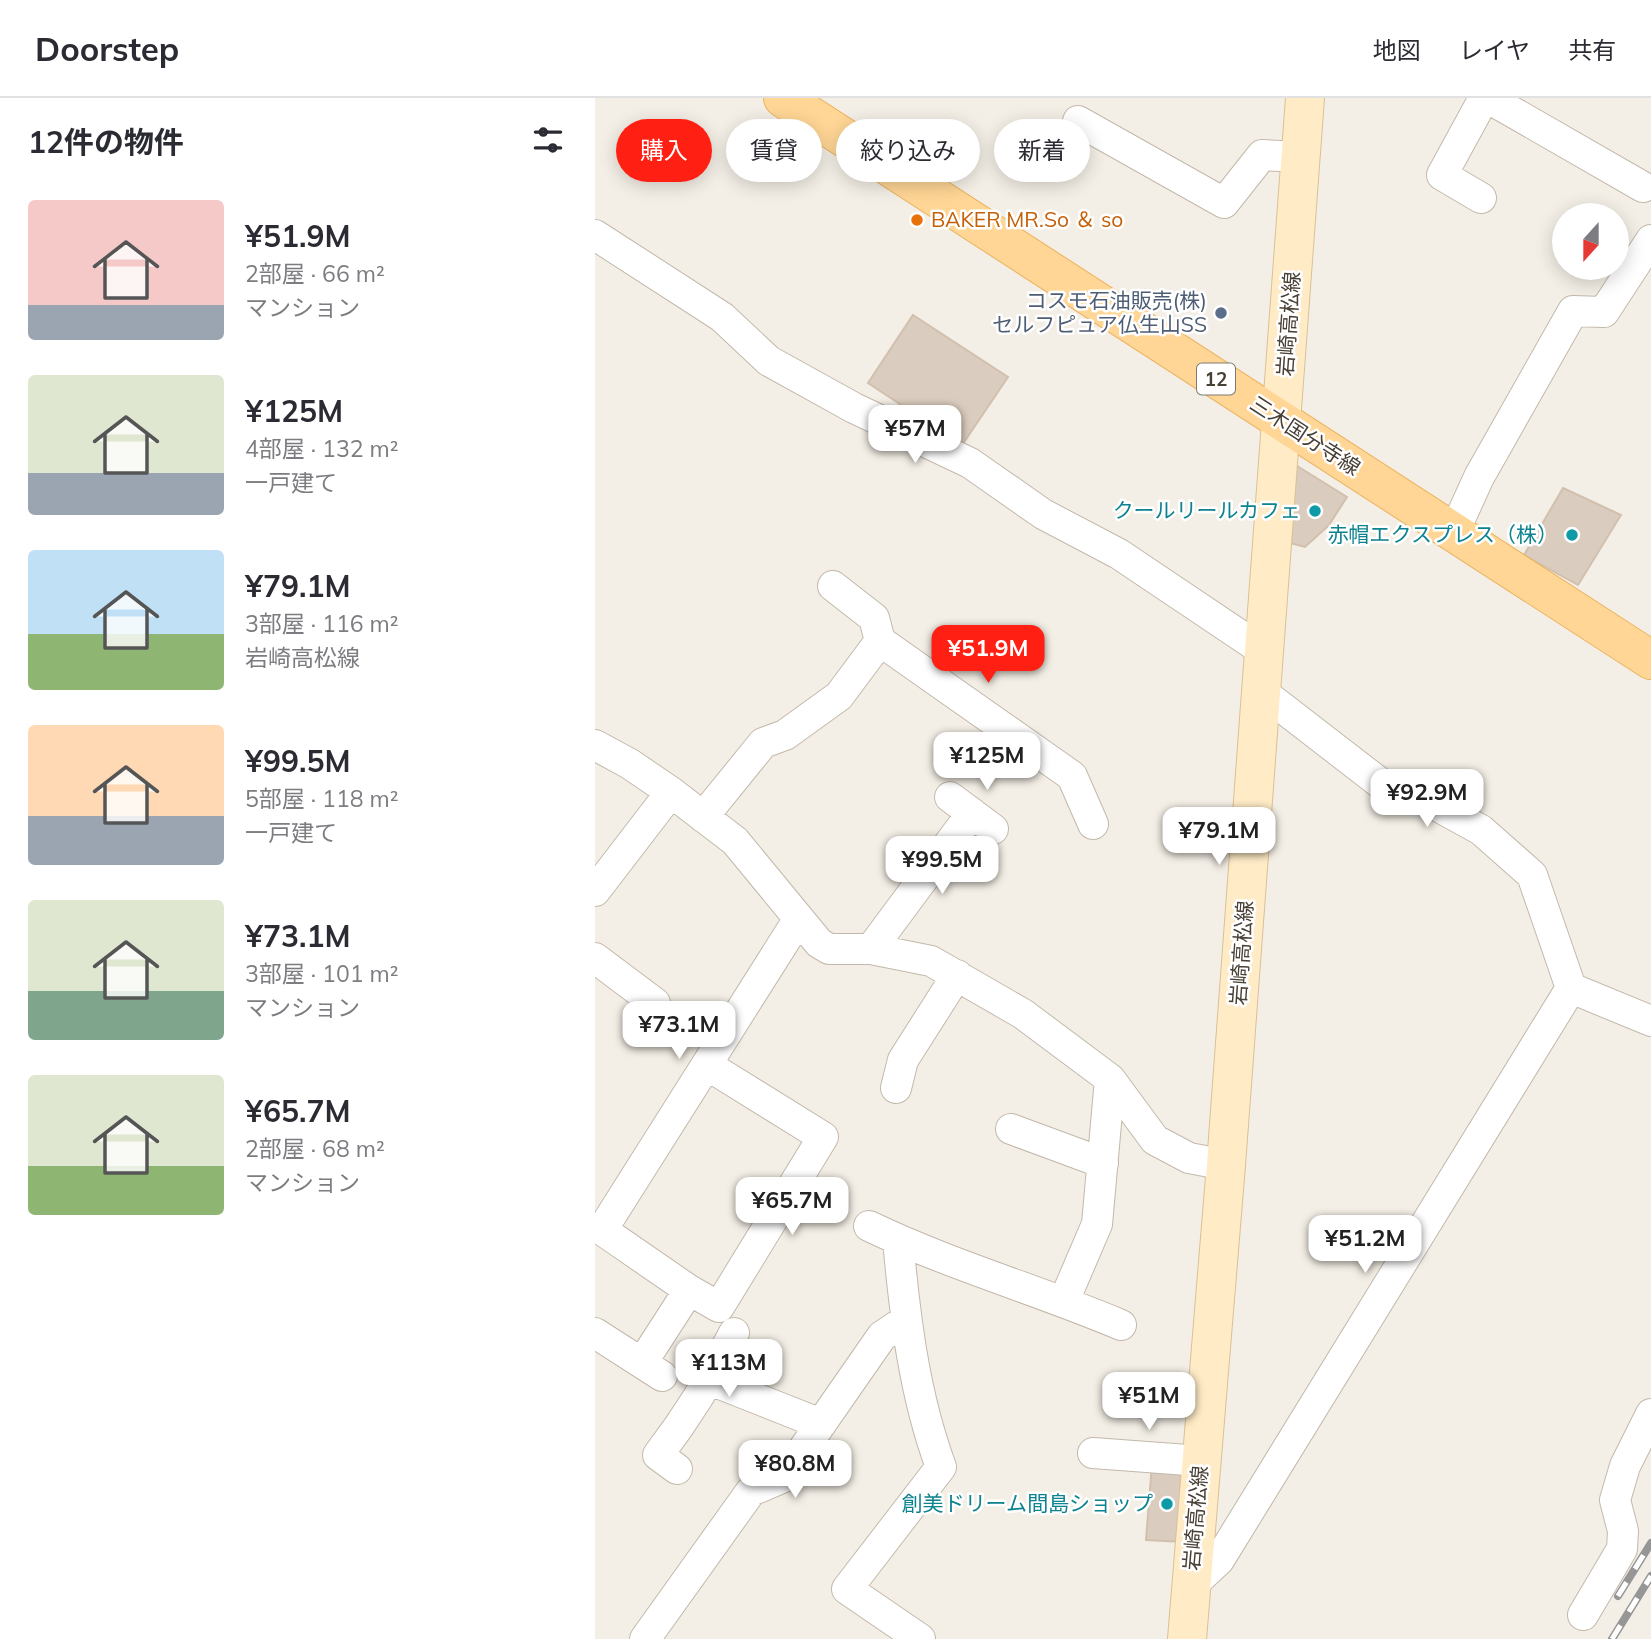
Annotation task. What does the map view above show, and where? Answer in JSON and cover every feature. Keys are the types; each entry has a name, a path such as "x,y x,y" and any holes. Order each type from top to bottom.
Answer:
{"main road":[{"name":"三木国分寺線","path":"783,98 1651,660"},
{"name":"岩崎高松線","path":"1187,1639 1226,1166 1305,98"}],"street":[{"path":"1481,198 1442,175 1486,98 1643,187"},
{"path":"1090,127 1224,203 1262,155 1301,157"},
{"path":"595,235 722,317 769,361 854,408 969,463 1042,514 1119,554 1265,652"},
{"path":"1454,532 1479,477 1573,311 1604,312 1651,240"},
{"path":"833,586 874,618 880,641 1072,776 1093,824"},
{"path":"703,817 763,743 785,735 839,696 880,641"},
{"path":"1262,692 1380,783 1414,793 1481,830 1532,875 1571,989 1651,1021"},
{"path":"595,745 630,764 671,792 735,841 819,943 829,949 871,949 931,961 957,975 1023,1014 1110,1079 1155,1140 1189,1157 1226,1166"},
{"path":"595,891 671,792"},
{"path":"871,949 972,813"},
{"path":"707,1065 823,1137 719,1307 689,1290 602,1230 798,920"},
{"path":"598,967 655,1003"},
{"path":"896,1088 903,1060 957,975"},
{"path":"1190,1587 1219,1560 1571,989"},
{"path":"1064,1301 1097,1224 1110,1079"},
{"path":"1011,1129 1103,1163"},
{"path":"869,1226 898,1240 1064,1301 1121,1325"},
{"path":"898,1240 906,1320 927,1430 941,1467 847,1589 920,1639"},
{"path":"595,1333 652,1370 689,1290"},
{"path":"645,1639 751,1491 784,1477 882,1336 906,1320"},
{"path":"677,1469 658,1455 685,1420 710,1380 734,1333"},
{"path":"710,1380 821,1424"},
{"path":"1583,1615 1622,1549 1623,1531 1615,1500 1625,1466 1651,1414"},
{"path":"1093,1453 1201,1461"}],"building":[{"path":"913,315 1008,377 962,445 868,383"},
{"name":"クールリールカフェ","path":"1294,464 1347,497 1329,525 1305,547 1290,543"},
{"name":"赤帽エクスプレス（株）","path":"1563,488 1621,515 1578,585 1524,555"},
{"name":"創美ドリーム間島ショップ","path":"1152,1464 1187,1468 1182,1542 1146,1540"}],"railway":[{"path":"1618,1596 1651,1543"},
{"path":"1612,1639 1651,1576"}],"place":[{"name":"BAKER MR.So ＆ so","path":"917,220"},
{"name":"コスモ石油販売(株) セルフピュア仏生山SS","path":"1221,313"},
{"name":"クールリールカフェ","path":"1315,511"},
{"name":"赤帽エクスプレス（株）","path":"1572,535"},
{"name":"創美ドリーム間島ショップ","path":"1167,1504"}]}
